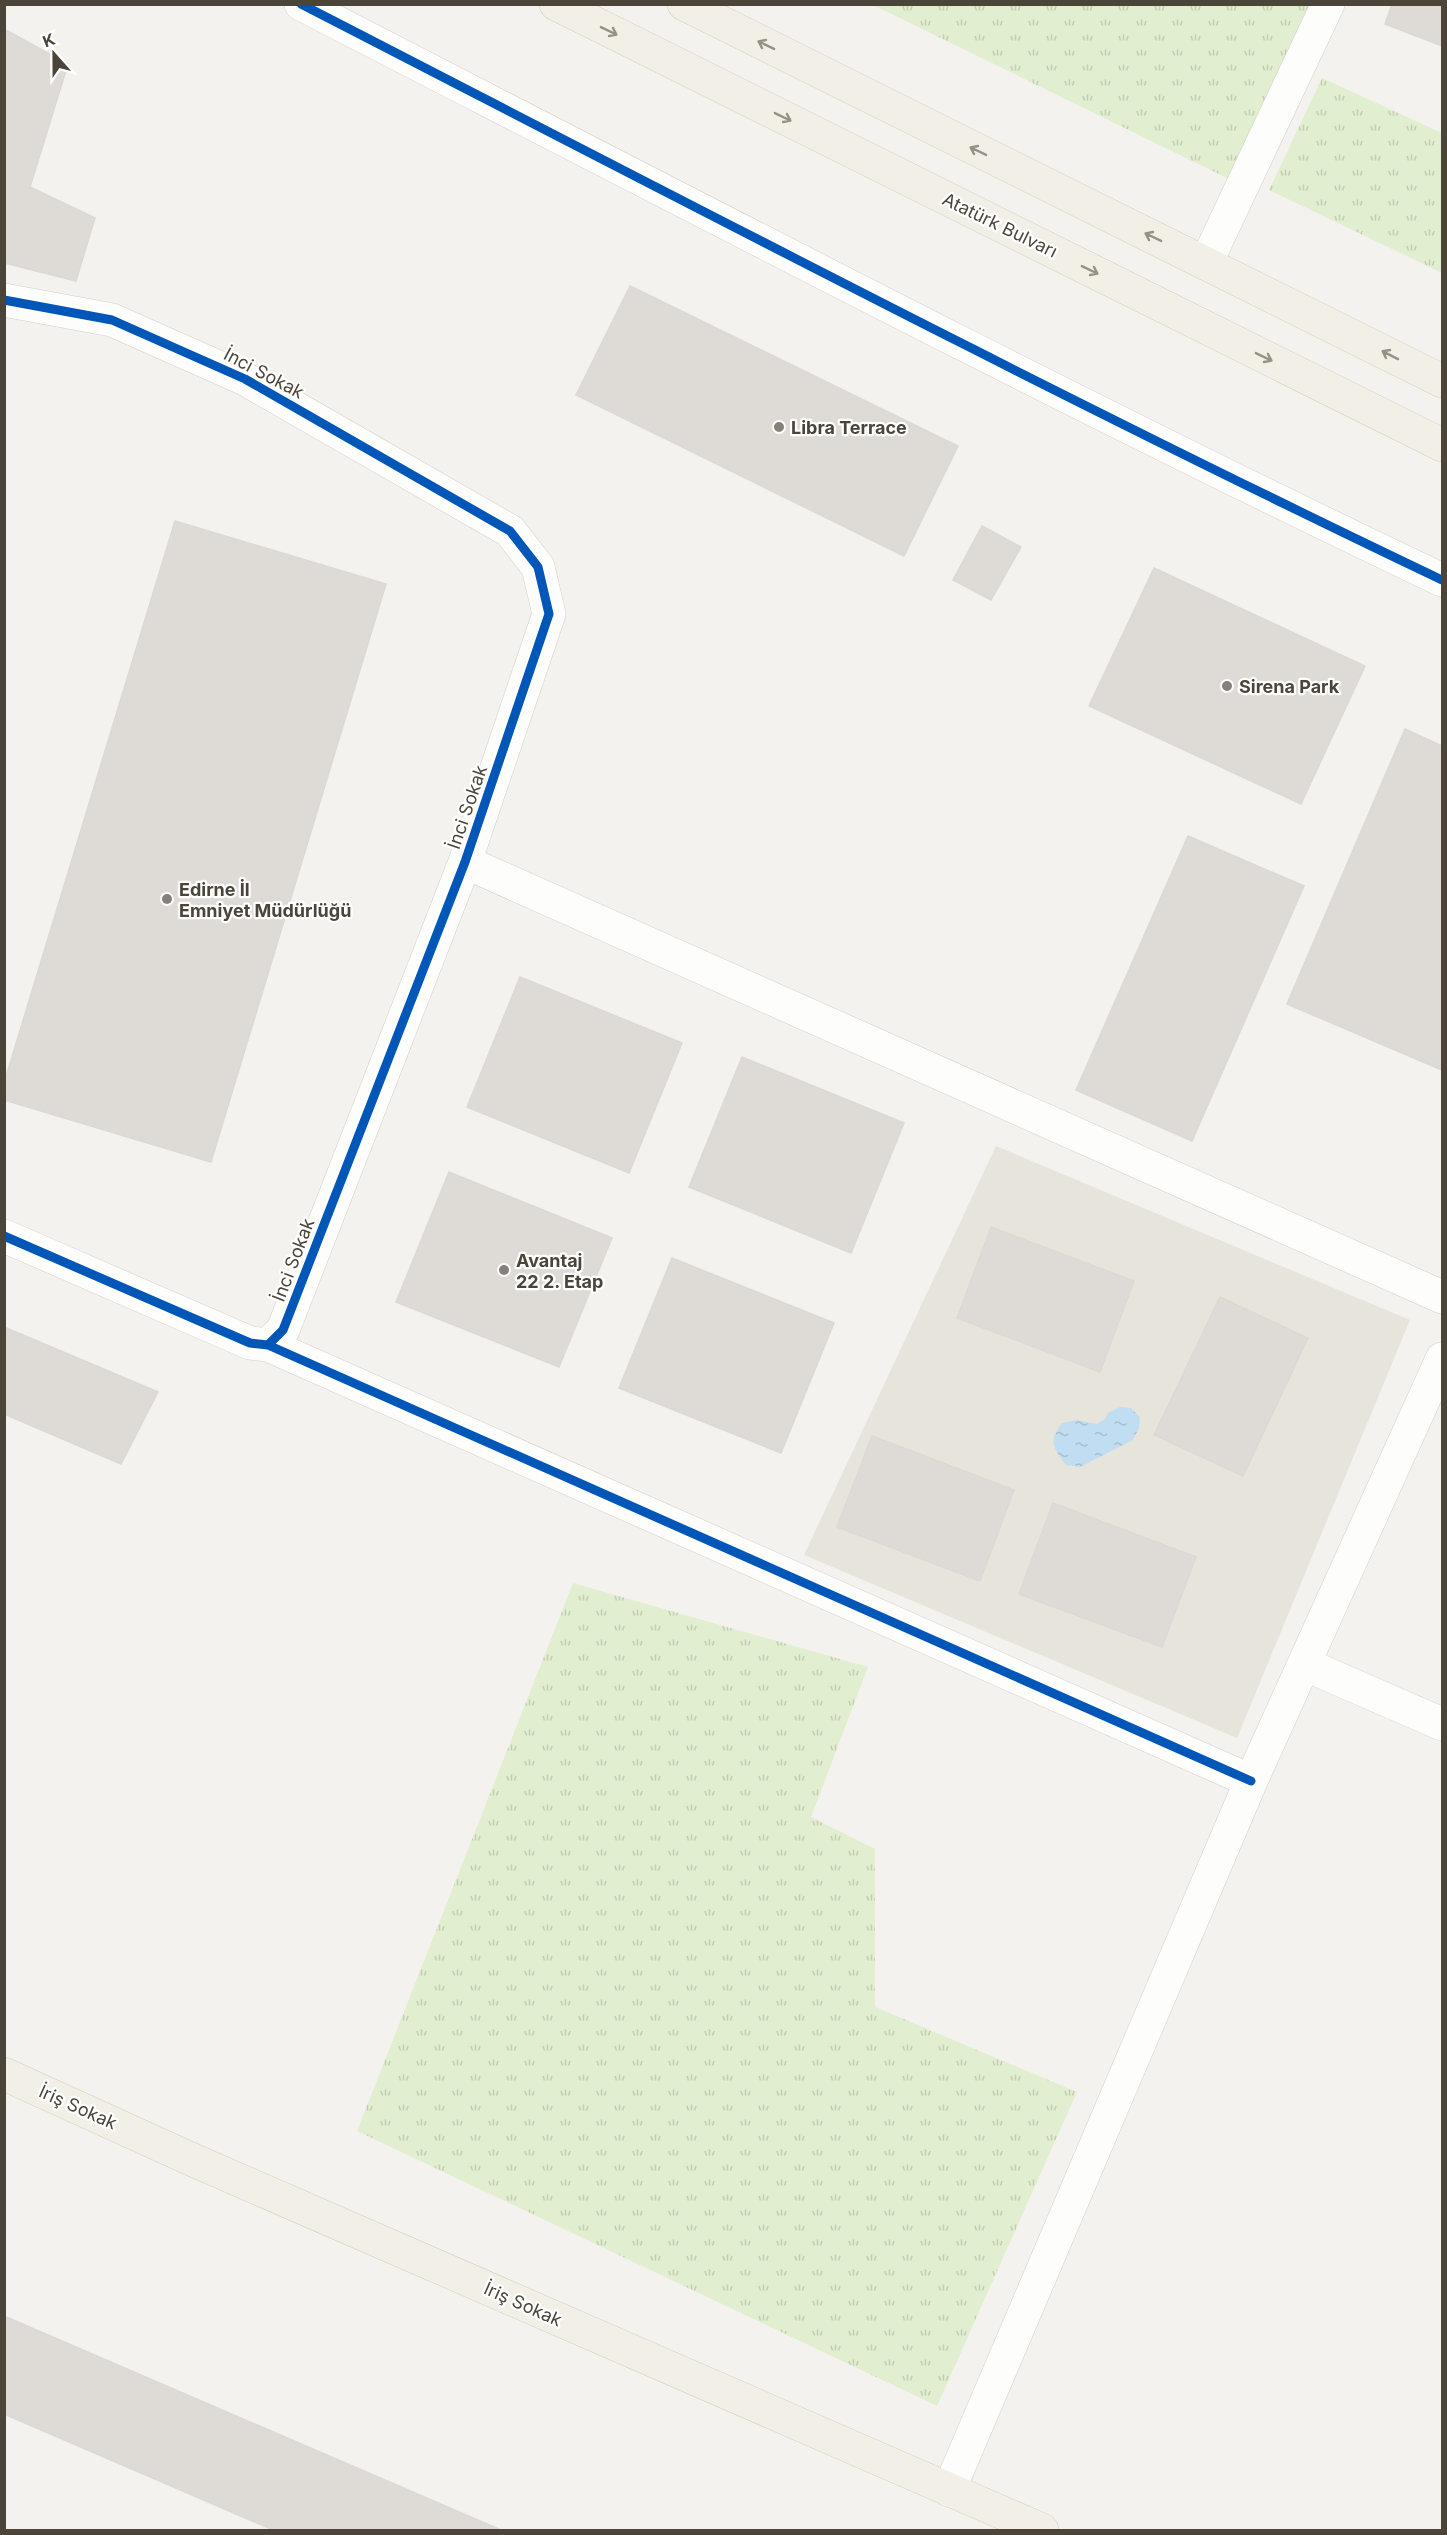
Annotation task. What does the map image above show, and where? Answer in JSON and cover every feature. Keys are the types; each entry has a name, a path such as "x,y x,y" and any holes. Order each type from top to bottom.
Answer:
{"main road":[{"name":"Atatürk Bulvarı","path":"556,4 1443,446"},
{"path":"684,4 1443,381"},
{"name":"İriş Sokak","path":"4,2074 193,2160 1042,2530"}],"street":[{"path":"301,4 929,326 1320,522 1443,580"},
{"path":"1206,263 1328,4"},
{"name":"İnci Sokak","path":"4,300 112,320 245,379 510,531 538,567 549,614 465,862 283,1330 268,1345"},
{"path":"465,862 1443,1297"},
{"path":"4,1236 250,1343 268,1345 1251,1781"},
{"path":"949,2490 1251,1781 1443,1359"},
{"path":"1304,1664 1443,1724"}],"shaded area":[{"path":"996,1146 1410,1320 1237,1738 804,1555"}],"green space":[{"path":"1304,4 1309,7 1229,179 873,5"},
{"path":"1322,78 1442,133 1442,273 1269,190"},
{"path":"573,1583 868,1667 811,1817 875,1849 875,2007 1077,2092 937,2406 357,2131"}],"water":[{"path":"1120,1407 1131,1408 1140,1417 1139,1428 1133,1440 1080,1467 1066,1465 1054,1444 1055,1435 1062,1423 1077,1420 1097,1424 1105,1419 1108,1413"}],"building":[{"path":"1392,4 1442,4 1442,46 1385,24"},
{"path":"4,29 68,64 30,187 95,218 76,281 4,263"},
{"name":"Libra Terrace","path":"630,286 958,446 904,556 576,395"},
{"path":"175,521 386,584 211,1162 4,1100 4,1083"},
{"path":"982,526 1021,547 991,600 953,580"},
{"name":"Sirena Park","path":"1154,568 1365,666 1301,804 1089,706"},
{"path":"1405,729 1442,746 1442,1070 1287,1004"},
{"path":"1188,836 1304,886 1192,1141 1076,1090"},
{"path":"520,977 682,1043 629,1173 467,1107"},
{"path":"742,1057 904,1123 851,1253 689,1187"},
{"name":"Avantaj 22 2. Etap","path":"449,1172 612,1238 559,1367 396,1302"},
{"path":"991,1227 1134,1281 1100,1372 957,1318"},
{"path":"672,1258 834,1323 781,1453 619,1388"},
{"path":"1220,1297 1308,1338 1243,1476 1154,1435"},
{"path":"4,1327 158,1392 121,1464 4,1414"},
{"path":"872,1436 1014,1490 980,1581 837,1527"},
{"path":"1053,1503 1196,1557 1162,1647 1019,1594"},
{"path":"4,2316 501,2530 273,2530 4,2414"}],"cycle path":[{"path":"301,4 1012,369 1442,580"},
{"path":"4,300 112,320 245,379 510,531 538,567 549,614 465,862 283,1330 268,1345"},
{"path":"4,1236 250,1343 268,1345 1251,1781"}],"place":[{"name":"Libra Terrace","path":"779,427"},
{"name":"Sirena Park","path":"1227,686"},
{"name":"Edirne İl Emniyet Müdürlüğü","path":"167,899"},
{"name":"Avantaj 22 2. Etap","path":"504,1270"}]}
